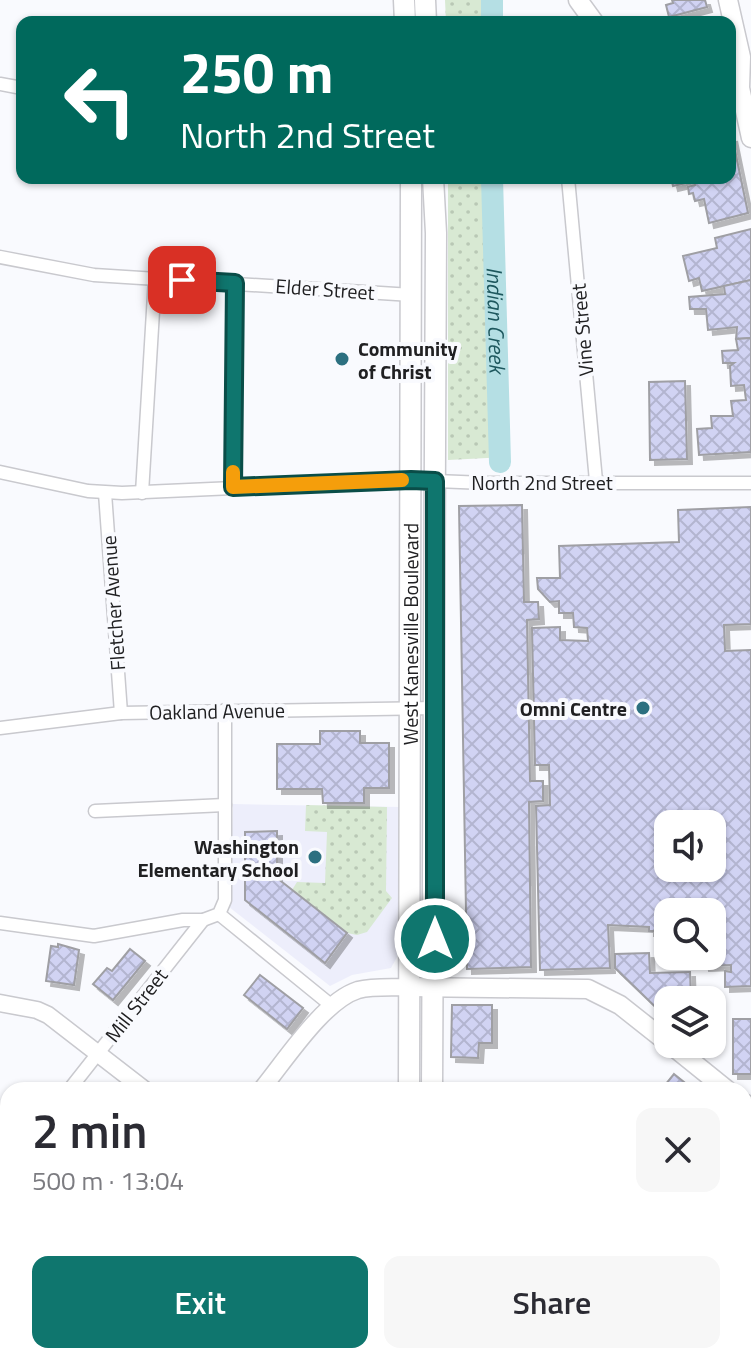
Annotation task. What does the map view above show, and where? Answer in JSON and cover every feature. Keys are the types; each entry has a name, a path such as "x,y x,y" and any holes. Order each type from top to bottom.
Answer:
{"main road":[{"path":"736,35 741,57 740,88 751,138"},
{"path":"741,57 751,74"},
{"name":"West Kanesville Boulevard","path":"409,1082 411,184"},
{"name":"West Kanesville Boulevard","path":"432,1082 435,939 436,233 433,184"},
{"path":"409,987 588,989 620,1005 654,1031"},
{"path":"688,1058 717,1082"}],"street":[{"name":"Vine Street","path":"569,184 596,481"},
{"name":"Elder Street","path":"0,257 68,272 412,295"},
{"path":"142,493 155,278"},
{"path":"233,487 235,283"},
{"name":"North 2nd Street","path":"0,472 105,493 411,480 751,483"},
{"name":"Fletcher Avenue","path":"105,493 121,713"},
{"name":"Oakland Avenue","path":"0,728 121,713 435,708"},
{"path":"0,923 94,936 183,920 203,920 219,914 225,900 225,710"},
{"path":"95,811 225,805"},
{"path":"219,914 332,1006"},
{"name":"Mill Street","path":"75,1082 203,920"},
{"path":"268,1082 332,1006 358,991 409,987"},
{"path":"0,1003 48,1015 135,1082"}],"shaded area":[{"name":"Washington Elementary School","path":"233,804 400,807 397,957 391,968 352,975 330,986 229,907"}],"green space":[{"path":"445,0 496,0 495,16 446,16"},
{"path":"448,184 492,184 507,457 448,460"},
{"path":"306,805 387,807 386,891 392,898 367,932 357,935 347,933 292,890 297,882 325,883 327,832 305,831"}],"building":[{"path":"672,0 705,0 707,7 669,16 666,5 673,3"},
{"path":"736,155 748,213 709,223 704,199 695,201 693,193 689,194 688,187 736,184"},
{"path":"751,229 751,280 702,291 699,278 689,281 683,256 717,248 715,238"},
{"path":"751,280 751,338 736,339 737,327 708,330 706,309 690,309 689,297 725,294 724,286"},
{"path":"751,338 751,452 699,455 697,429 712,428 711,416 733,416 731,401 746,400 744,385 731,386 730,366 734,363 723,363 722,351 738,350 736,339"},
{"path":"685,381 687,459 650,460 649,382"},
{"path":"522,505 524,602 538,602 539,619 527,620 530,781 543,781 543,801 529,802 531,967 467,969 459,506"},
{"name":"Omni Centre","path":"751,507 751,624 724,625 725,651 751,650 751,986 725,986 725,971 731,972 731,965 726,965 726,898 654,898 654,931 649,931 649,927 608,925 610,968 540,970 536,806 550,805 549,765 535,765 532,628 560,627 560,640 588,641 587,628 574,627 573,613 559,613 559,601 550,602 538,589 537,578 560,578 559,546 679,542 678,510"},
{"path":"320,731 360,731 360,743 389,743 389,788 364,788 364,803 323,803 322,789 277,789 277,744 320,744"},
{"name":"Washington Elementary School","path":"277,831 277,878 347,933 325,963 245,900 245,832"},
{"path":"58,944 79,950 74,985 46,981 51,946 58,947"},
{"path":"130,949 145,961 113,1000 93,984 107,968 112,971"},
{"path":"649,953 650,973 690,972 690,986 654,986 654,1006 615,968 615,954"},
{"path":"260,975 303,1008 287,1029 244,995"},
{"path":"452,1005 492,1005 492,1043 479,1043 478,1058 451,1057"},
{"path":"733,1019 751,1019 751,1074 733,1074"},
{"path":"674,1074 684,1082 668,1082"}],"waterway":[{"name":"Indian Creek","path":"492,0 492,16"},
{"name":"Indian Creek","path":"492,184 500,462"}],"slow traffic":[{"path":"233,472 233,487 402,480"}],"place":[{"name":"Community of Christ","path":"342,359"},
{"name":"Omni Centre","path":"643,708"},
{"name":"Washington Elementary School","path":"315,857"}],"route":[{"path":"182,280 235,283 233,487 435,481 435,939"}]}
